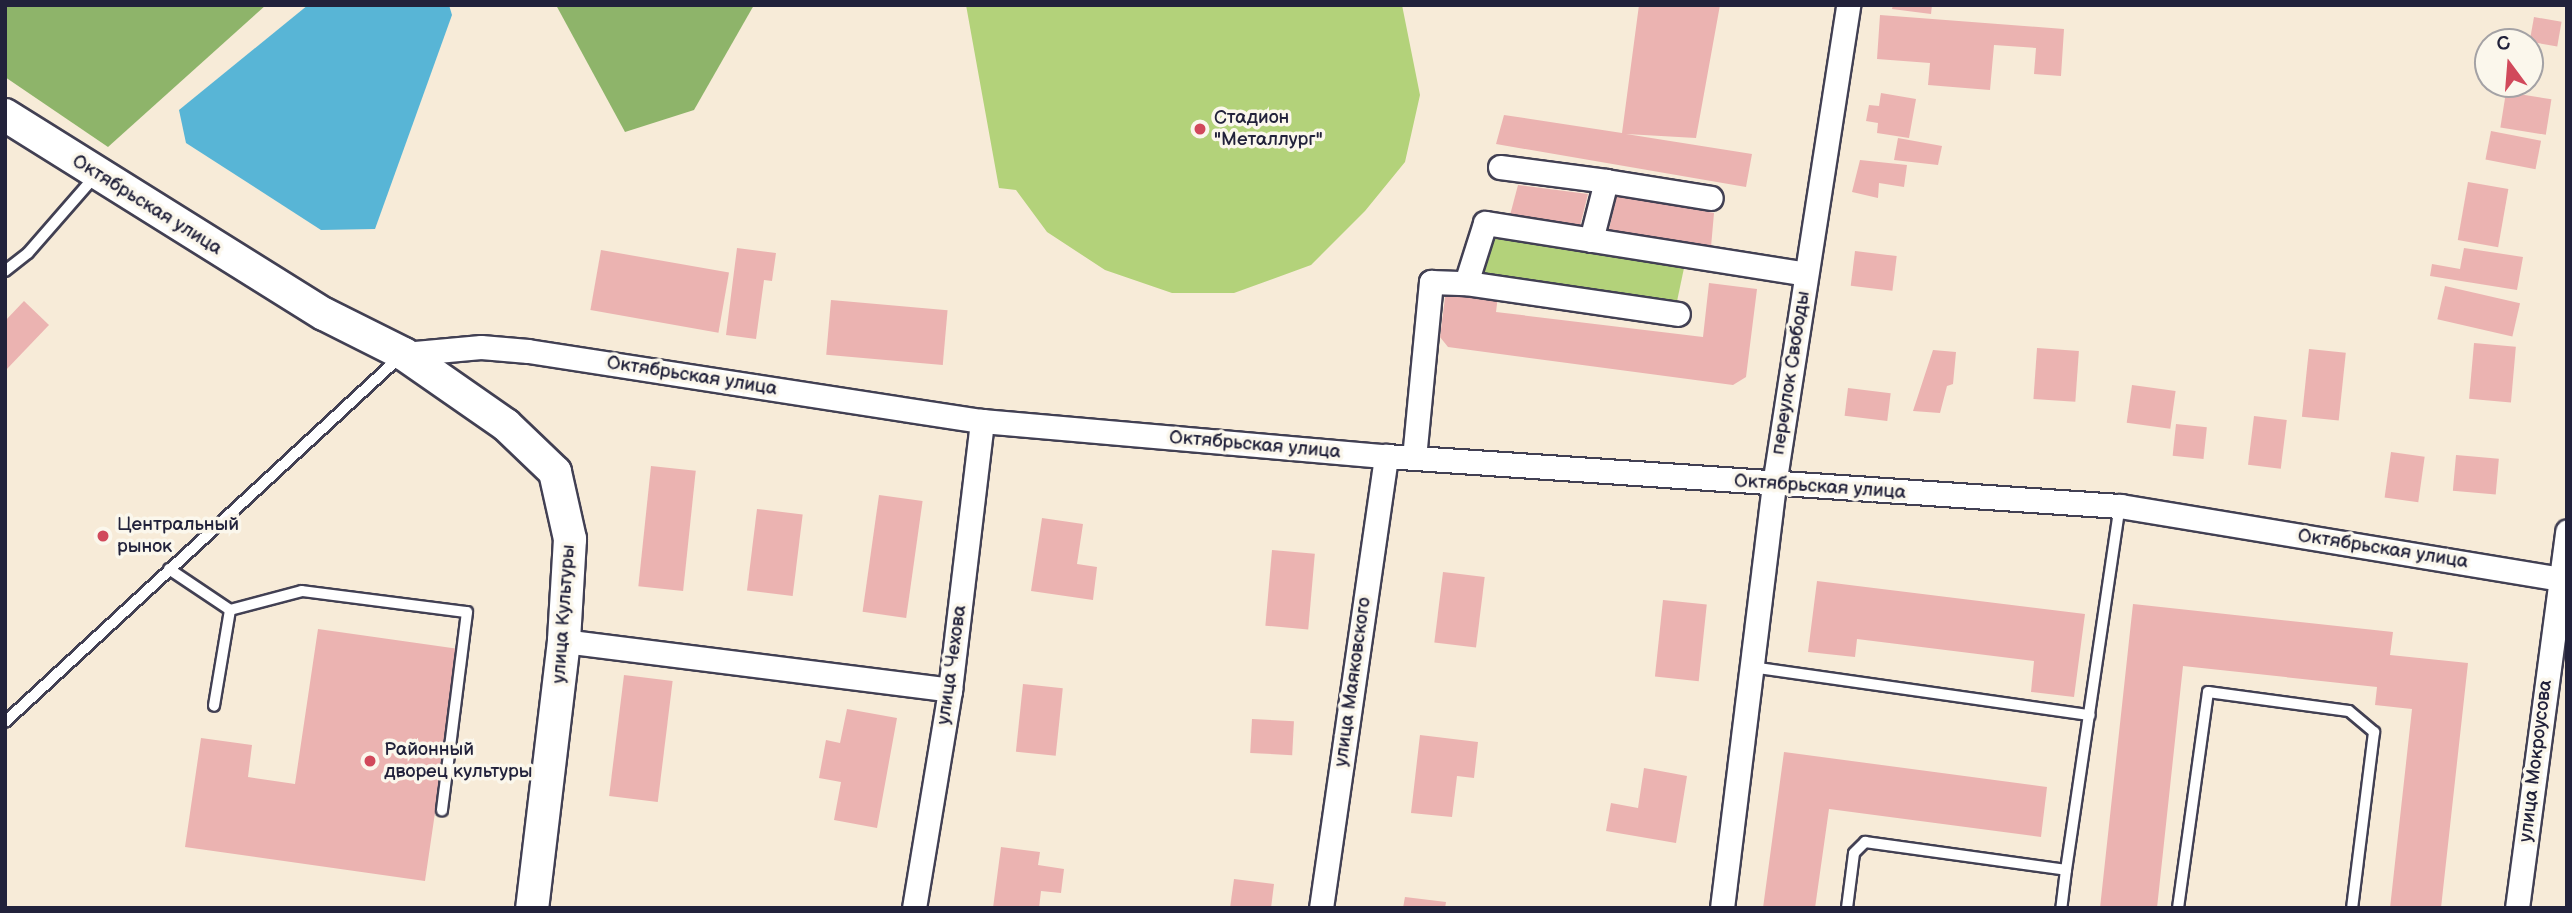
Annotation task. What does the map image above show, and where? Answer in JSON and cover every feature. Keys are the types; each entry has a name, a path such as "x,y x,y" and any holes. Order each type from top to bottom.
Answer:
{"main road":[{"name":"Октябрьская улица","path":"6,116 324,314 404,354"},
{"name":"улица Культуры","path":"404,354 506,425 555,472 570,539 564,641 532,908"}],"street":[{"name":"переулок Свободы","path":"1722,908 1774,485 1848,5"},
{"path":"1500,167 1711,198"},
{"path":"1591,240 1606,181"},
{"path":"1466,283 1485,223 1806,274"},
{"path":"1413,458 1431,282 1466,283 1678,314"},
{"name":"Октябрьская улица","path":"404,354 481,347 528,351 982,421 1386,456 1774,485 2120,506 2563,579"},
{"name":"улица Чехова","path":"914,908 950,690 982,421"},
{"name":"улица Маяковского","path":"1321,908 1386,456"},
{"name":"улица Мокроусова","path":"2517,908 2563,579 2567,531"},
{"path":"564,641 950,690"}],"lane":[{"path":"5,271 28,253 97,174"},
{"path":"5,722 404,354"},
{"path":"2061,908 2120,506"},
{"path":"169,569 230,610 302,592 467,612 442,810"},
{"path":"214,706 230,610"},
{"path":"1751,667 2090,715"},
{"path":"2178,908 2208,692 2349,711 2374,732 2352,908"},
{"path":"1847,908 1854,853 1865,842 2066,870"}],"green space":[{"path":"5,5 266,5 108,147 5,77"},
{"path":"556,5 754,5 694,110 625,132"},
{"name":"Стадион \"Металлург\"","path":"966,5 1402,5 1420,95 1405,162 1365,211 1311,265 1234,293 1172,293 1105,270 1047,232 1016,190 999,188"},
{"path":"1489,230 1684,268 1676,306 1475,274"}],"water":[{"path":"308,5 449,5 452,15 375,229 321,230 186,143 179,110"}],"building":[{"path":"1639,5 1720,5 1696,138 1626,134 1752,154 1746,187 1496,144 1504,115 1622,133"},
{"path":"1893,5 1932,5 1931,14 1892,9"},
{"path":"1880,15 2064,29 2061,76 2034,74 2036,48 1994,45 1990,90 1928,85 1930,63 1877,59"},
{"path":"2534,17 2562,22 2557,46 2544,44 2544,28 2532,28"},
{"path":"1881,93 1916,99 1909,138 1877,133 1878,123 1866,121 1869,105 1879,106"},
{"path":"2505,98 2551,99 2546,135 2500,128"},
{"path":"2491,131 2541,141 2536,169 2485,159"},
{"path":"1898,138 1942,146 1938,165 1894,160"},
{"path":"1860,160 1907,165 1904,187 1879,183 1878,198 1852,192"},
{"path":"2468,182 2508,189 2498,247 2458,240"},
{"path":"1518,185 1588,194 1579,230 1509,219"},
{"path":"1617,194 1714,213 1711,247 1608,234"},
{"path":"737,248 776,253 772,281 764,280 756,339 726,335"},
{"path":"2464,248 2523,257 2517,290 2430,276 2432,264 2460,269"},
{"path":"601,250 729,273 718,333 590,310"},
{"path":"1855,251 1897,256 1892,291 1851,286"},
{"path":"1709,283 1757,289 1746,377 1733,385 1448,347 1440,337 1446,290 1498,296 1496,312 1703,337"},
{"path":"2445,286 2520,303 2512,336 2437,319"},
{"path":"831,300 948,310 943,365 826,355"},
{"path":"24,301 49,325 5,371 5,321"},
{"path":"2474,343 2516,347 2511,402 2469,399"},
{"path":"2037,348 2079,351 2075,402 2033,399"},
{"path":"2309,349 2346,353 2339,420 2302,417"},
{"path":"1933,350 1956,352 1953,384 1947,386 1940,413 1913,411"},
{"path":"2132,385 2176,391 2170,429 2127,423"},
{"path":"1848,388 1891,393 1887,421 1845,416"},
{"path":"2254,416 2287,420 2281,469 2248,465"},
{"path":"2176,424 2207,427 2203,459 2173,456"},
{"path":"2391,452 2425,457 2418,502 2385,498"},
{"path":"2456,455 2499,459 2496,495 2453,491"},
{"path":"651,466 696,471 683,591 638,586"},
{"path":"879,495 923,501 906,618 863,612"},
{"path":"757,509 803,515 793,596 747,590"},
{"path":"1042,518 1083,524 1077,564 1097,567 1093,600 1031,591"},
{"path":"1272,550 1315,554 1308,629 1265,626"},
{"path":"1443,572 1485,577 1476,648 1434,642"},
{"path":"1817,581 2085,614 2074,697 2031,692 2034,661 1857,639 1855,657 1808,652"},
{"path":"1663,600 1707,605 1699,681 1655,677"},
{"path":"2133,604 2393,632 2390,655 2468,663 2441,908 2390,908 2412,709 2375,705 2377,687 2183,666 2157,908 2100,908"},
{"name":"Районный дворец культуры","path":"318,629 459,649 425,881 185,847 201,738 252,745 248,777 295,784"},
{"path":"624,675 673,681 658,802 609,796"},
{"path":"1023,684 1063,688 1056,756 1016,752"},
{"path":"847,709 897,718 877,828 834,820 841,782 819,778 826,740 840,743"},
{"path":"1252,719 1294,721 1292,755 1250,753"},
{"path":"1420,735 1478,742 1474,778 1457,776 1452,817 1411,813"},
{"path":"1784,752 2047,787 2041,837 1829,809 1815,908 1763,908"},
{"path":"1644,768 1687,776 1676,843 1606,831 1611,803 1638,808"},
{"path":"1001,847 1040,852 1038,865 1064,869 1061,893 1041,891 1039,908 993,908"},
{"path":"1234,879 1274,884 1271,908 1230,908"},
{"path":"1405,897 1446,902 1445,908 1403,908"}],"place":[{"name":"Стадион \"Металлург\"","path":"1200,129"},
{"name":"Центральный рынок","path":"103,536"},
{"name":"Районный дворец культуры","path":"370,761"}]}
